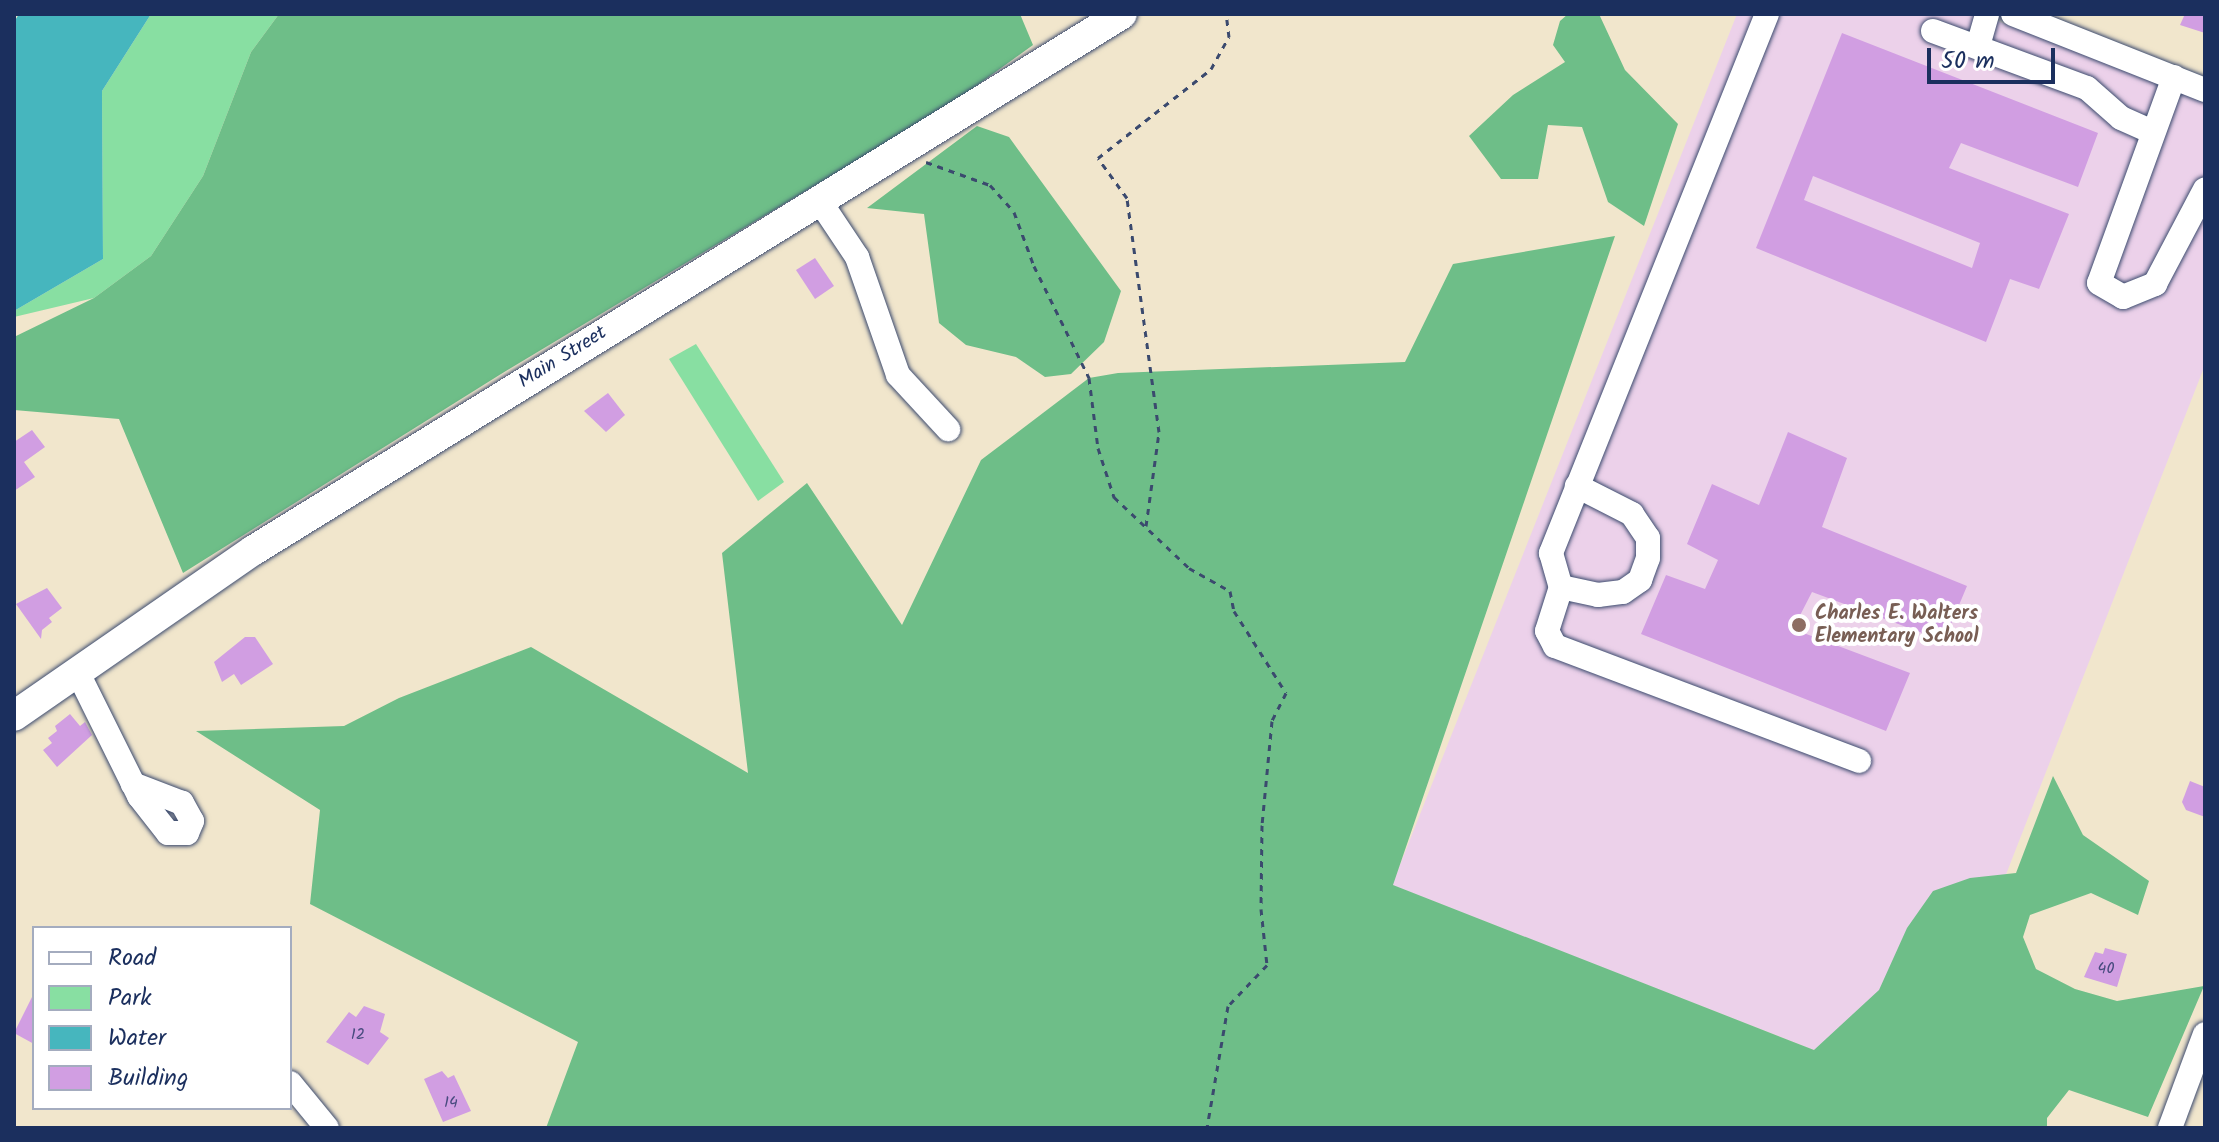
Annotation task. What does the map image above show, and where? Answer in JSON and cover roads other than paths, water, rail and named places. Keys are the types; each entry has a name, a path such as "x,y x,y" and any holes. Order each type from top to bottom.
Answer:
{"main road":[{"name":"Main Street","path":"14,716 266,542 1122,14"}],"street":[{"path":"1767,14 1551,553 1561,587 1547,631 1555,646 1859,761"},
{"path":"1978,46 1987,14"},
{"path":"2013,14 2205,90"},
{"path":"1933,31 2097,95 2121,118 2153,132"},
{"path":"2097,95 2113,53"},
{"path":"2174,77 2099,283 2123,297 2155,284 2205,189"},
{"path":"819,200 857,257 898,375 948,429"},
{"path":"1561,587 1598,595 1623,592 1640,580 1648,558 1648,538 1632,514 1577,486"},
{"path":"77,671 133,784"},
{"path":"2170,1128 2205,1034"},
{"path":"292,1085 327,1128"}],"water":[{"path":"19,14 151,14 102,91 103,259 14,311 14,22"}],"place":[{"name":"Charles E. Walters Elementary School","path":"1799,625"}]}
